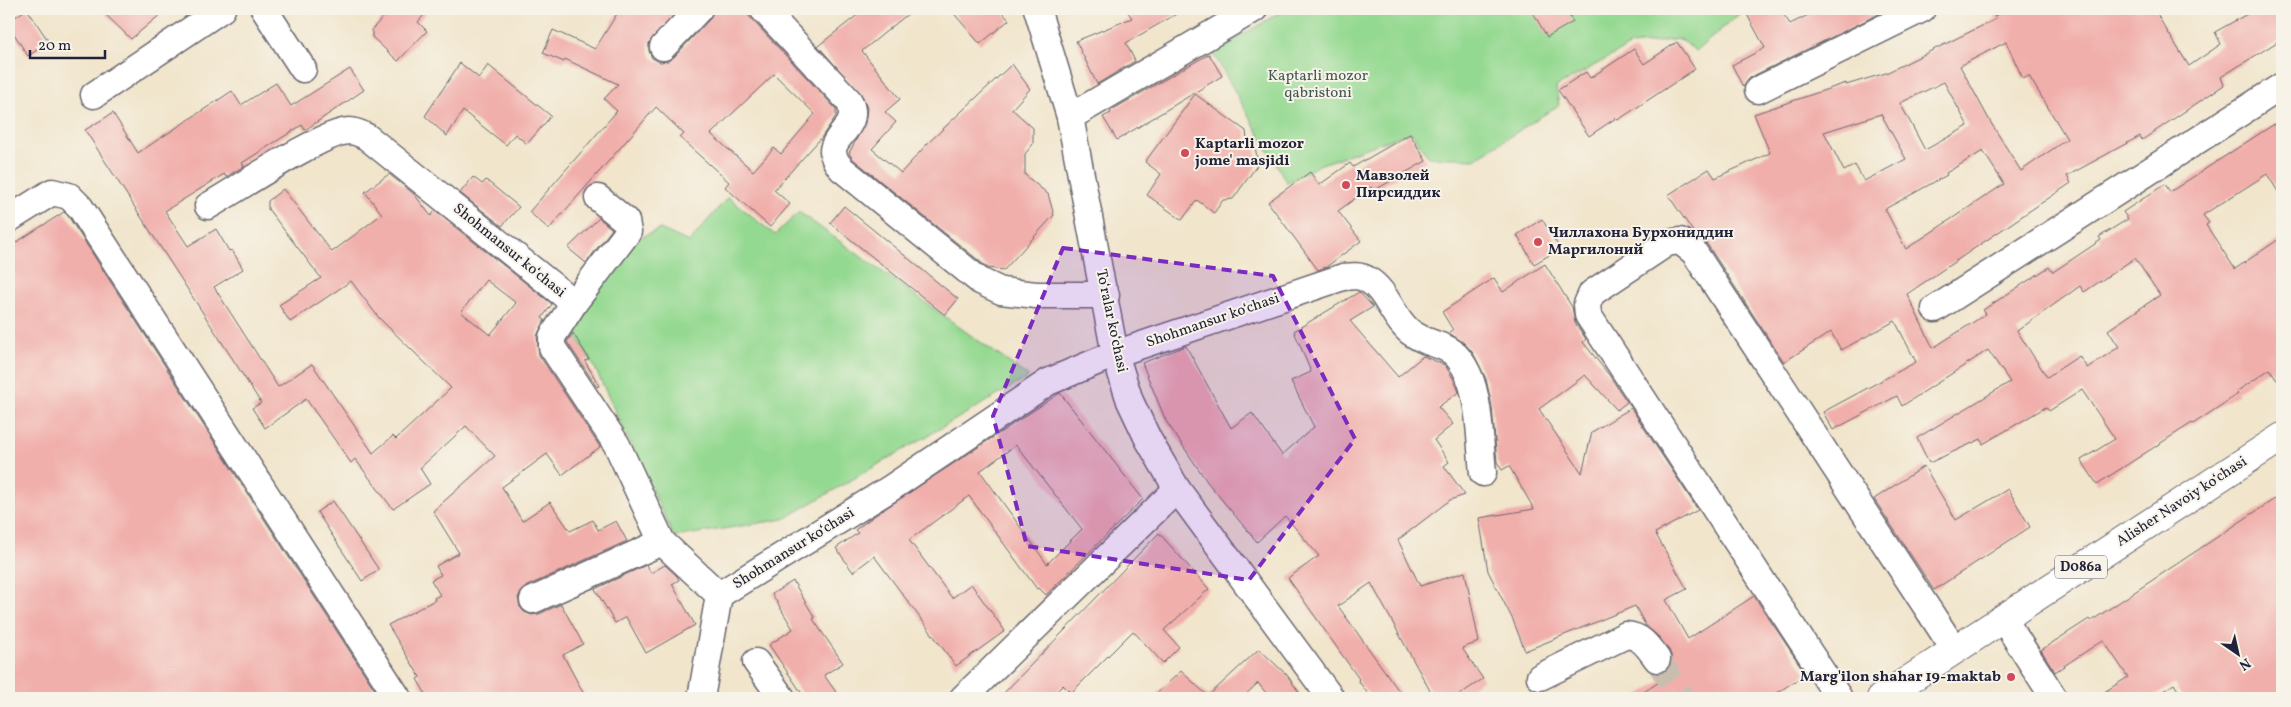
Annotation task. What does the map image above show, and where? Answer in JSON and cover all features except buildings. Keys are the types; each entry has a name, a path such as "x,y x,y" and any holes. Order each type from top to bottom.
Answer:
{"main road":[{"name":"Alisher Navoiy koʻchasi","path":"1881,698 2282,437"}],"street":[{"path":"94,95 222,9"},
{"path":"264,9 303,69"},
{"path":"663,47 699,9"},
{"path":"763,9 850,100 853,108 852,121 833,147 832,156 842,169 980,281 1002,291 1036,295 1106,295"},
{"name":"Toʻralar koʻchasi","path":"1037,9 1070,117 1106,295 1115,354 1130,401 1148,439 1177,489 1330,698"},
{"path":"1070,117 1254,9"},
{"path":"1758,90 1922,9"},
{"path":"1935,309 2282,86"},
{"name":"Shohmansur koʻchasi","path":"208,206 321,140 348,131 358,132 367,137 574,303 552,337 552,348 617,445 662,542 719,595 891,488 1048,382 1115,354 1343,277 1360,276 1375,284 1401,323 1409,331 1424,340 1447,347 1463,364 1473,388 1483,473"},
{"path":"9,219 52,192 68,196 80,207 398,698"},
{"path":"574,303 628,232 626,222 598,198"},
{"path":"1839,698 1588,315 1587,304 1592,293 1667,243 1680,241 1694,252 1954,649"},
{"path":"963,698 1177,489"},
{"path":"533,600 662,542"},
{"path":"701,698 719,595"},
{"path":"2003,618 2054,698"},
{"path":"1540,677 1626,635 1642,640 1657,659"},
{"path":"756,662 782,698"}],"highlighted area":[{"path":"1063,248 1273,276 1355,439 1249,580 1027,546 993,416"}],"green space":[{"name":"Kaptarli mozor qabristoni","path":"1285,9 1745,9 1696,51 1680,39 1631,45 1556,87 1559,105 1475,159 1428,157 1411,132 1319,165 1287,183 1213,53"},
{"path":"728,197 775,235 799,212 1029,377 784,519 674,537 594,366 572,329 630,242 660,229 689,242"}],"tunnel":[{"path":"1657,659 1683,698"}],"place":[{"name":"Kaptarli mozor jome' masjidi","path":"1185,153"},
{"name":"Мавзолей Пирсиддик","path":"1346,185"},
{"name":"Чиллахона Бурхониддин Маргилоний","path":"1538,242"},
{"name":"Marg'ilon shahar 19-maktab","path":"2011,677"}]}
